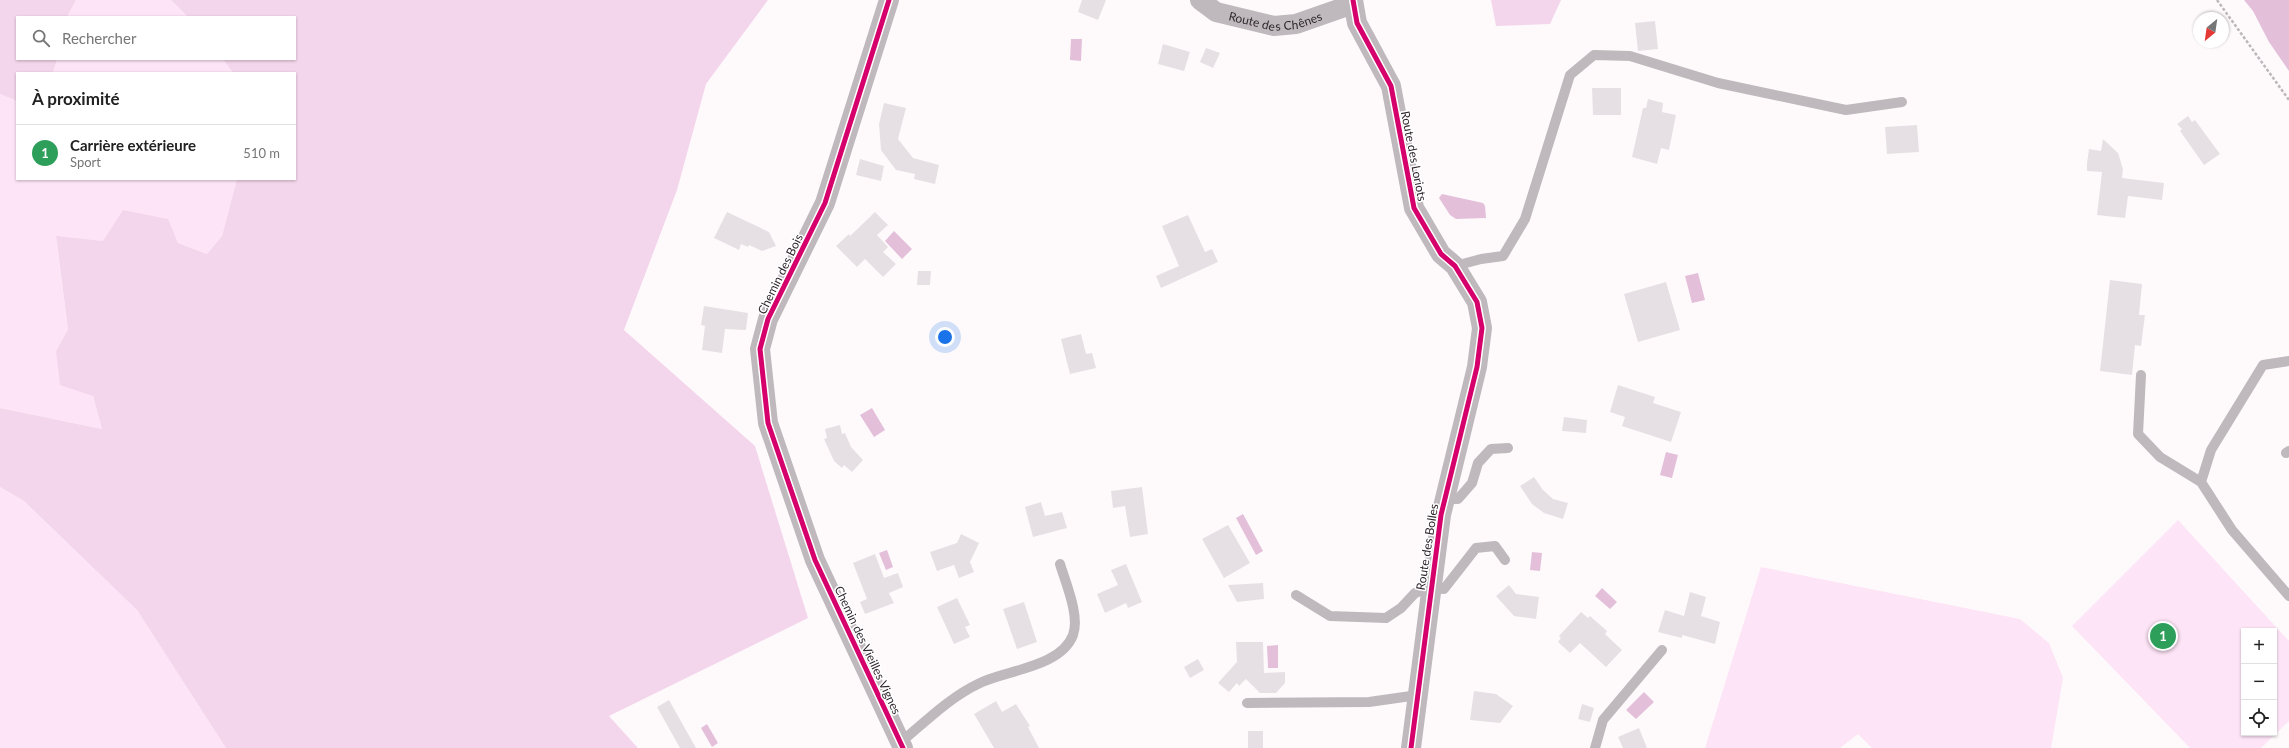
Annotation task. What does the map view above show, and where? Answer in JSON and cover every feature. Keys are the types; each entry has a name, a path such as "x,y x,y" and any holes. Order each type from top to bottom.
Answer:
{"street":[{"name":"Chemin des Bois","path":"815,560 768,423 760,349 768,319 825,202 889,0"},
{"name":"Route des Chênes","path":"1200,0 1216,12 1274,26 1296,24 1353,2"},
{"name":"Route des Loriots","path":"1353,2 1357,23 1390,86 1414,208 1441,254 1455,266 1476,302 1482,328"},
{"name":"Route des Bolles","path":"1410,748 1418,694 1430,588 1445,499 1477,367 1482,328"},
{"name":"Chemin des Vieilles Vignes","path":"815,560 901,746"}],"lane":[{"path":"1455,266 1481,259 1502,256 1525,219 1570,75 1594,55 1630,56 1718,83 1846,110 1902,102"},
{"path":"2201,482 2211,450 2263,364 2289,361"},
{"path":"2141,375 2138,434 2160,457 2201,482 2232,530 2289,596"},
{"path":"1445,499 1458,499 1472,483 1478,463 1491,449 1508,448"},
{"path":"1296,595 1330,616 1386,618 1401,608 1415,593 1430,588 1444,589 1476,548 1495,546 1505,560"},
{"path":"901,746 958,694 982,682 1030,666 1059,654 1073,635 1074,612 1060,564"},
{"path":"1594,748 1602,720 1662,650"},
{"path":"1247,703 1369,702 1418,694"}],"path":[{"path":"2217,0 2289,100"}],"shaded area":[{"path":"0,0 76,0 68,16 16,16 16,60 57,60 53,72 16,72 16,101 0,94"},
{"path":"76,0 171,0 187,16 68,16"},
{"path":"171,0 768,0 706,84 677,190 624,330 755,446 808,618 609,716 638,748 226,748 137,610 24,501 0,487 0,408 102,429 93,396 60,385 56,351 68,329 56,236 103,241 123,210 168,219 178,243 207,254 222,236 237,180 296,180 296,72 232,72 224,60 296,60 296,16 187,16"},
{"path":"1491,0 1561,0 1550,24 1496,26"},
{"path":"2244,0 2289,0 2289,71 2269,42 2253,11"},
{"path":"1071,39 1082,39 1081,61 1070,60"},
{"path":"57,60 224,60 232,72 53,72"},
{"path":"0,94 16,101 16,180 237,180 222,236 207,254 178,243 167,219 103,241 56,237 68,329 56,351 93,396 102,429 0,408"},
{"path":"1442,194 1483,203 1485,206 1486,218 1456,219 1450,215 1439,198"},
{"path":"894,231 912,249 902,259 885,241"},
{"path":"1698,273 1705,300 1692,303 1685,276"},
{"path":"872,408 885,430 874,437 860,415"},
{"path":"1666,452 1678,455 1672,478 1660,475"},
{"path":"0,487 24,501 137,610 226,748 0,748"},
{"path":"1243,514 1263,551 1256,555 1236,518"},
{"path":"2178,520 2289,641 2289,721 2277,733 2277,628 2241,628 2241,736 2273,736 2261,748 2190,748 2072,626"},
{"path":"887,550 893,567 886,570 879,553"},
{"path":"1532,552 1542,553 1540,571 1530,570"},
{"path":"1761,567 2020,619 2049,643 2063,678 2051,748 1872,748 1858,734 1840,748 1705,748"},
{"path":"1602,588 1617,602 1610,609 1595,596"},
{"path":"1278,645 1278,668 1268,668 1267,646"},
{"path":"1644,692 1654,702 1636,719 1626,710"},
{"path":"707,724 718,743 712,747 701,728"}],"building":[{"path":"1082,0 1106,0 1098,20 1078,12"},
{"path":"1655,21 1658,49 1638,51 1635,23"},
{"path":"1163,44 1190,52 1184,71 1158,64"},
{"path":"1206,48 1220,53 1213,68 1200,62"},
{"path":"1592,88 1621,88 1621,115 1593,115"},
{"path":"1648,99 1663,103 1662,112 1676,115 1669,150 1661,148 1657,164 1632,157 1643,108 1646,108"},
{"path":"884,103 906,108 898,139 913,158 939,165 935,184 914,179 915,174 896,170 881,150 879,124"},
{"path":"2188,116 2192,122 2195,120 2220,154 2204,165 2180,131 2182,129 2177,124"},
{"path":"1917,125 1919,152 1887,154 1885,127"},
{"path":"2103,139 2118,153 2123,169 2122,178 2164,183 2162,200 2128,196 2125,218 2097,215 2102,172 2087,171 2087,163 2089,149 2101,151"},
{"path":"860,159 884,166 881,181 856,175"},
{"path":"727,212 769,232 776,246 762,251 749,245 748,247 741,244 739,250 714,238"},
{"path":"875,212 888,225 877,235 888,247 883,252 896,264 883,277 865,259 857,267 836,246 849,234 850,236"},
{"path":"1188,215 1205,252 1212,249 1218,262 1161,288 1156,276 1179,266 1162,226"},
{"path":"918,271 931,271 930,285 917,285"},
{"path":"2110,280 2142,284 2139,315 2145,315 2141,346 2135,345 2132,375 2100,371"},
{"path":"1666,282 1680,330 1638,342 1624,294"},
{"path":"704,306 748,313 746,330 725,329 722,353 702,350 705,326 701,325"},
{"path":"1081,334 1086,354 1092,353 1096,368 1070,374 1061,339"},
{"path":"1618,385 1655,397 1653,403 1681,412 1671,442 1622,426 1625,417 1610,412"},
{"path":"1564,417 1587,420 1586,433 1562,431"},
{"path":"840,425 842,434 845,433 851,447 863,460 852,472 844,465 842,468 834,461 824,439 827,438 825,429"},
{"path":"1534,477 1543,490 1553,499 1568,503 1563,519 1544,513 1532,504 1520,486"},
{"path":"1142,487 1148,534 1130,537 1125,506 1113,508 1111,491"},
{"path":"1041,502 1045,516 1062,512 1067,528 1033,537 1025,507"},
{"path":"1228,525 1250,563 1224,578 1202,539"},
{"path":"961,534 979,543 970,562 974,572 959,578 954,565 937,571 930,552 957,543"},
{"path":"875,554 884,578 898,573 903,587 889,593 894,603 865,614 860,602 867,599 853,563"},
{"path":"1126,564 1142,602 1128,608 1126,603 1105,613 1097,594 1118,585 1111,570"},
{"path":"1263,583 1264,599 1237,602 1228,585"},
{"path":"1509,585 1516,594 1539,597 1536,619 1514,616 1496,596"},
{"path":"1690,592 1706,597 1701,616 1720,622 1715,644 1682,635 1682,638 1658,632 1665,610 1684,616"},
{"path":"957,598 970,625 965,627 970,637 954,644 937,607"},
{"path":"1024,602 1037,642 1017,649 1003,609"},
{"path":"1581,612 1588,618 1590,616 1607,631 1605,634 1622,650 1606,667 1580,643 1570,653 1558,642 1561,638 1559,636"},
{"path":"1236,642 1263,642 1264,673 1285,672 1285,683 1276,693 1260,693 1246,679 1239,686 1237,683 1229,692 1218,683 1237,662"},
{"path":"1198,659 1204,670 1190,678 1184,667"},
{"path":"1474,691 1496,694 1513,706 1500,723 1470,720"},
{"path":"669,700 696,748 680,748 657,707"},
{"path":"996,701 1002,712 1016,704 1030,726 1028,727 1039,748 994,748 974,714"},
{"path":"1582,704 1594,708 1590,722 1578,719"},
{"path":"1639,728 1647,748 1623,748 1618,737"},
{"path":"1248,731 1263,731 1263,748 1248,748"}],"cycle path":[{"path":"889,0 825,203 768,319 760,349 768,423 815,560 903,748"},
{"path":"1353,0 1357,23 1391,86 1414,208 1441,254 1455,266 1477,302 1482,328 1477,367 1441,515 1411,748"}],"place":[{"name":"Carrière extérieure","path":"2163,636"}]}
